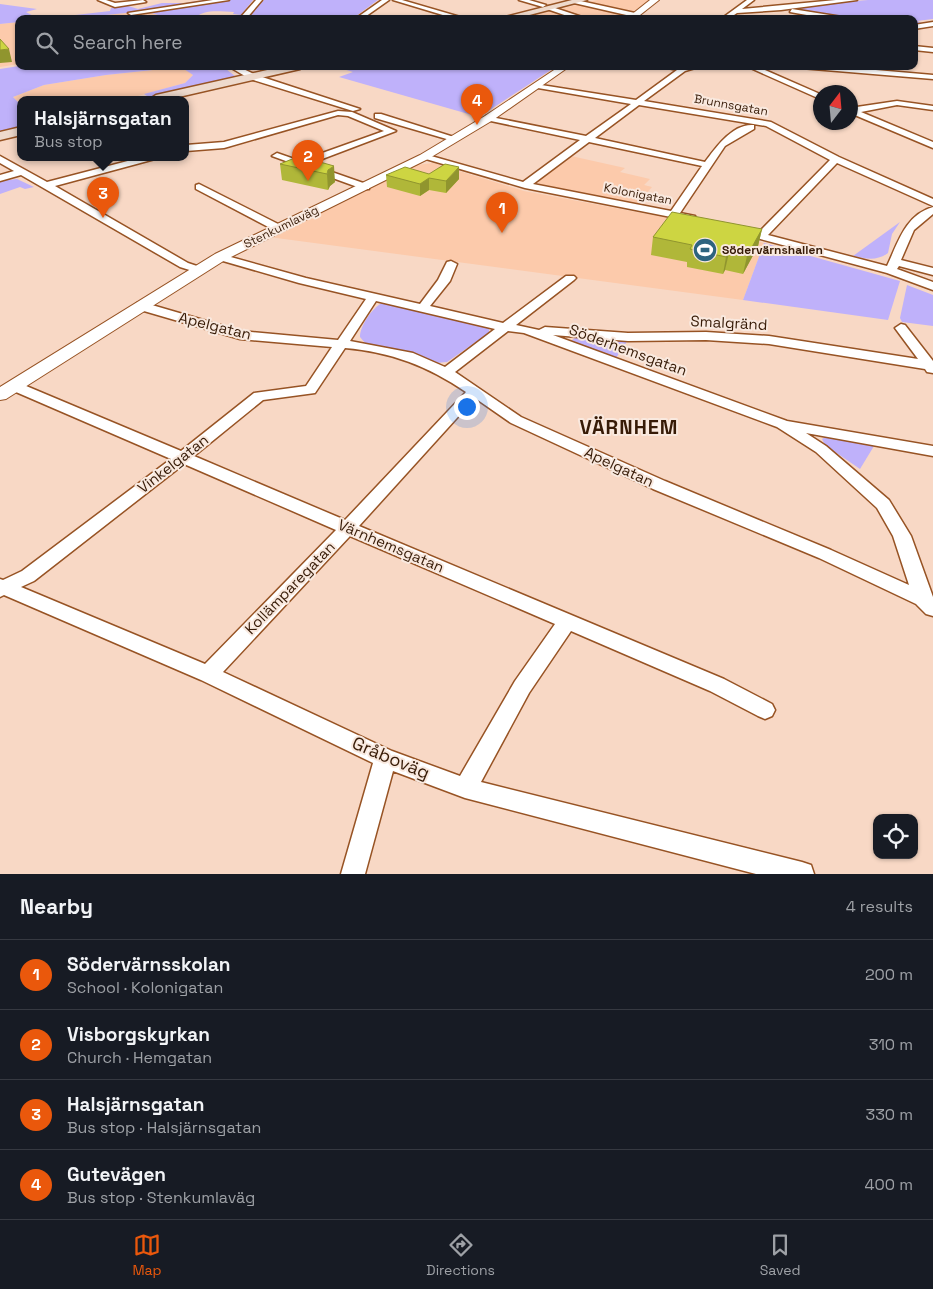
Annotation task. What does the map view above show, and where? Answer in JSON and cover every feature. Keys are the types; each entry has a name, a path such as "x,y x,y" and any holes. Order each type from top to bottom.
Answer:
{"main road":[{"path":"515,15 546,6 579,1"},
{"path":"169,96 283,70"},
{"path":"0,136 17,132"}],"street":[{"path":"101,0 115,5 150,0"},
{"path":"131,13 226,0"},
{"path":"246,15 259,0"},
{"path":"364,15 386,0"},
{"path":"396,0 450,15"},
{"path":"522,0 571,15"},
{"path":"597,0 629,8 619,11"},
{"path":"636,15 655,0"},
{"path":"730,15 751,0"},
{"path":"779,10 814,3 853,0"},
{"path":"579,1 628,15"},
{"path":"736,11 779,10 814,15"},
{"path":"918,26 933,24"},
{"path":"918,48 933,50"},
{"path":"239,70 253,77 453,138"},
{"name":"Stenkumlaväg","path":"7,390 220,257 366,187 424,156 489,118 560,70"},
{"path":"525,185 682,70"},
{"path":"758,70 813,94"},
{"path":"849,70 933,77"},
{"name":"Brunnsgatan","path":"538,86 779,128 836,159 933,203"},
{"path":"858,109 898,103 933,108"},
{"path":"189,148 224,145 338,113 349,114 392,131 300,164"},
{"path":"858,113 933,146"},
{"path":"489,118 708,165"},
{"path":"674,214 722,144 749,123"},
{"path":"277,156 366,187"},
{"name":"Kolonigatan","path":"424,156 525,185 698,219"},
{"path":"0,159 184,264 199,270"},
{"path":"761,236 836,159"},
{"path":"45,186 137,161"},
{"path":"0,178 22,172"},
{"path":"199,187 278,228"},
{"path":"893,266 906,232 921,216 933,210"},
{"path":"921,216 933,219"},
{"path":"734,229 893,266 933,272"},
{"name":"Söderhemsgatan","path":"220,257 303,281 504,327 526,330 782,424 821,449 856,478 883,504 902,536 928,604"},
{"path":"423,308 444,281 451,264"},
{"path":"893,266 933,286"},
{"path":"446,372 570,278"},
{"name":"Vinkelgatan","path":"1,588 28,576 259,396 310,390 373,297"},
{"name":"Apelgatan","path":"141,306 240,335 364,346 408,356 446,372 516,420 659,485 825,554 928,604"},
{"path":"901,328 930,368"},
{"name":"Smalgränd","path":"526,330 628,337 706,336 769,340 930,368"},
{"name":"Värnhemsgatan","path":"7,390 183,457 717,685 765,710"},
{"name":"Kollämparegatan","path":"208,674 348,528 474,391"},
{"path":"782,424 933,451"},
{"name":"Gråboväg","path":"1,588 208,674 385,758 465,788 802,874"},
{"path":"465,788 522,686 567,621"},
{"path":"353,874 385,758"}],"shaded area":[{"path":"204,0 253,0 241,15 233,14 234,12 213,11 200,15 158,15 145,11 106,15 76,15 110,11 111,8 125,5 138,9 162,3 185,3"},
{"path":"264,0 378,0 357,15 250,15"},
{"path":"597,0 656,0 632,15 535,15"},
{"path":"868,0 933,0 933,19 918,21 918,15 820,15 787,10 815,4"},
{"path":"0,4 37,9 26,12 32,15 15,15 15,22 0,24"},
{"path":"145,11 158,15 106,15"},
{"path":"15,22 15,65 0,67 0,24"},
{"path":"15,67 15,70 153,70 44,85 13,97 17,101 17,129 0,133 0,69"},
{"path":"154,70 186,70 193,75 185,83 138,96 17,96 17,101 13,97 44,85"},
{"path":"186,70 227,70 235,76 158,96 147,96 144,94 185,83 193,75"},
{"path":"346,70 551,70 479,117 339,77 353,72"},
{"path":"571,156 625,168 620,172 650,179 644,185 652,187 638,203 539,184 537,181"},
{"path":"433,163 524,191 674,219 764,243 743,300 269,237 416,165"},
{"path":"17,179 34,187 25,189 20,187 0,194 0,181"},
{"path":"900,222 892,234 888,253 872,259 853,256"},
{"path":"764,243 900,281 888,320 743,300"},
{"path":"907,285 933,295 933,326 902,322 900,318"},
{"path":"382,303 489,327 489,333 447,362 436,363 412,353 365,343 360,337 364,323 378,305"},
{"path":"575,338 628,340 616,358 571,341"},
{"path":"827,436 874,446 860,469 825,445 822,439"}],"building":[{"path":"0,39 9,49 0,50"},
{"path":"297,157 334,166 328,170 327,174 280,164"},
{"path":"445,164 459,167 446,181 429,178 420,184 386,175 405,167 429,174"},
{"path":"672,212 762,229 747,256 729,253 726,257 690,249 692,245 653,237"}],"place":[{"name":"Gutevägen","path":"477,125"},
{"name":"Visborgskyrkan","path":"308,181"},
{"name":"Halsjärnsgatan","path":"103,218"},
{"name":"Södervärnsskolan","path":"502,233"},
{"name":"Södervärnshallen","path":"705,250"}],"district":[{"name":"VÄRNHEM","path":"629,427"}]}
